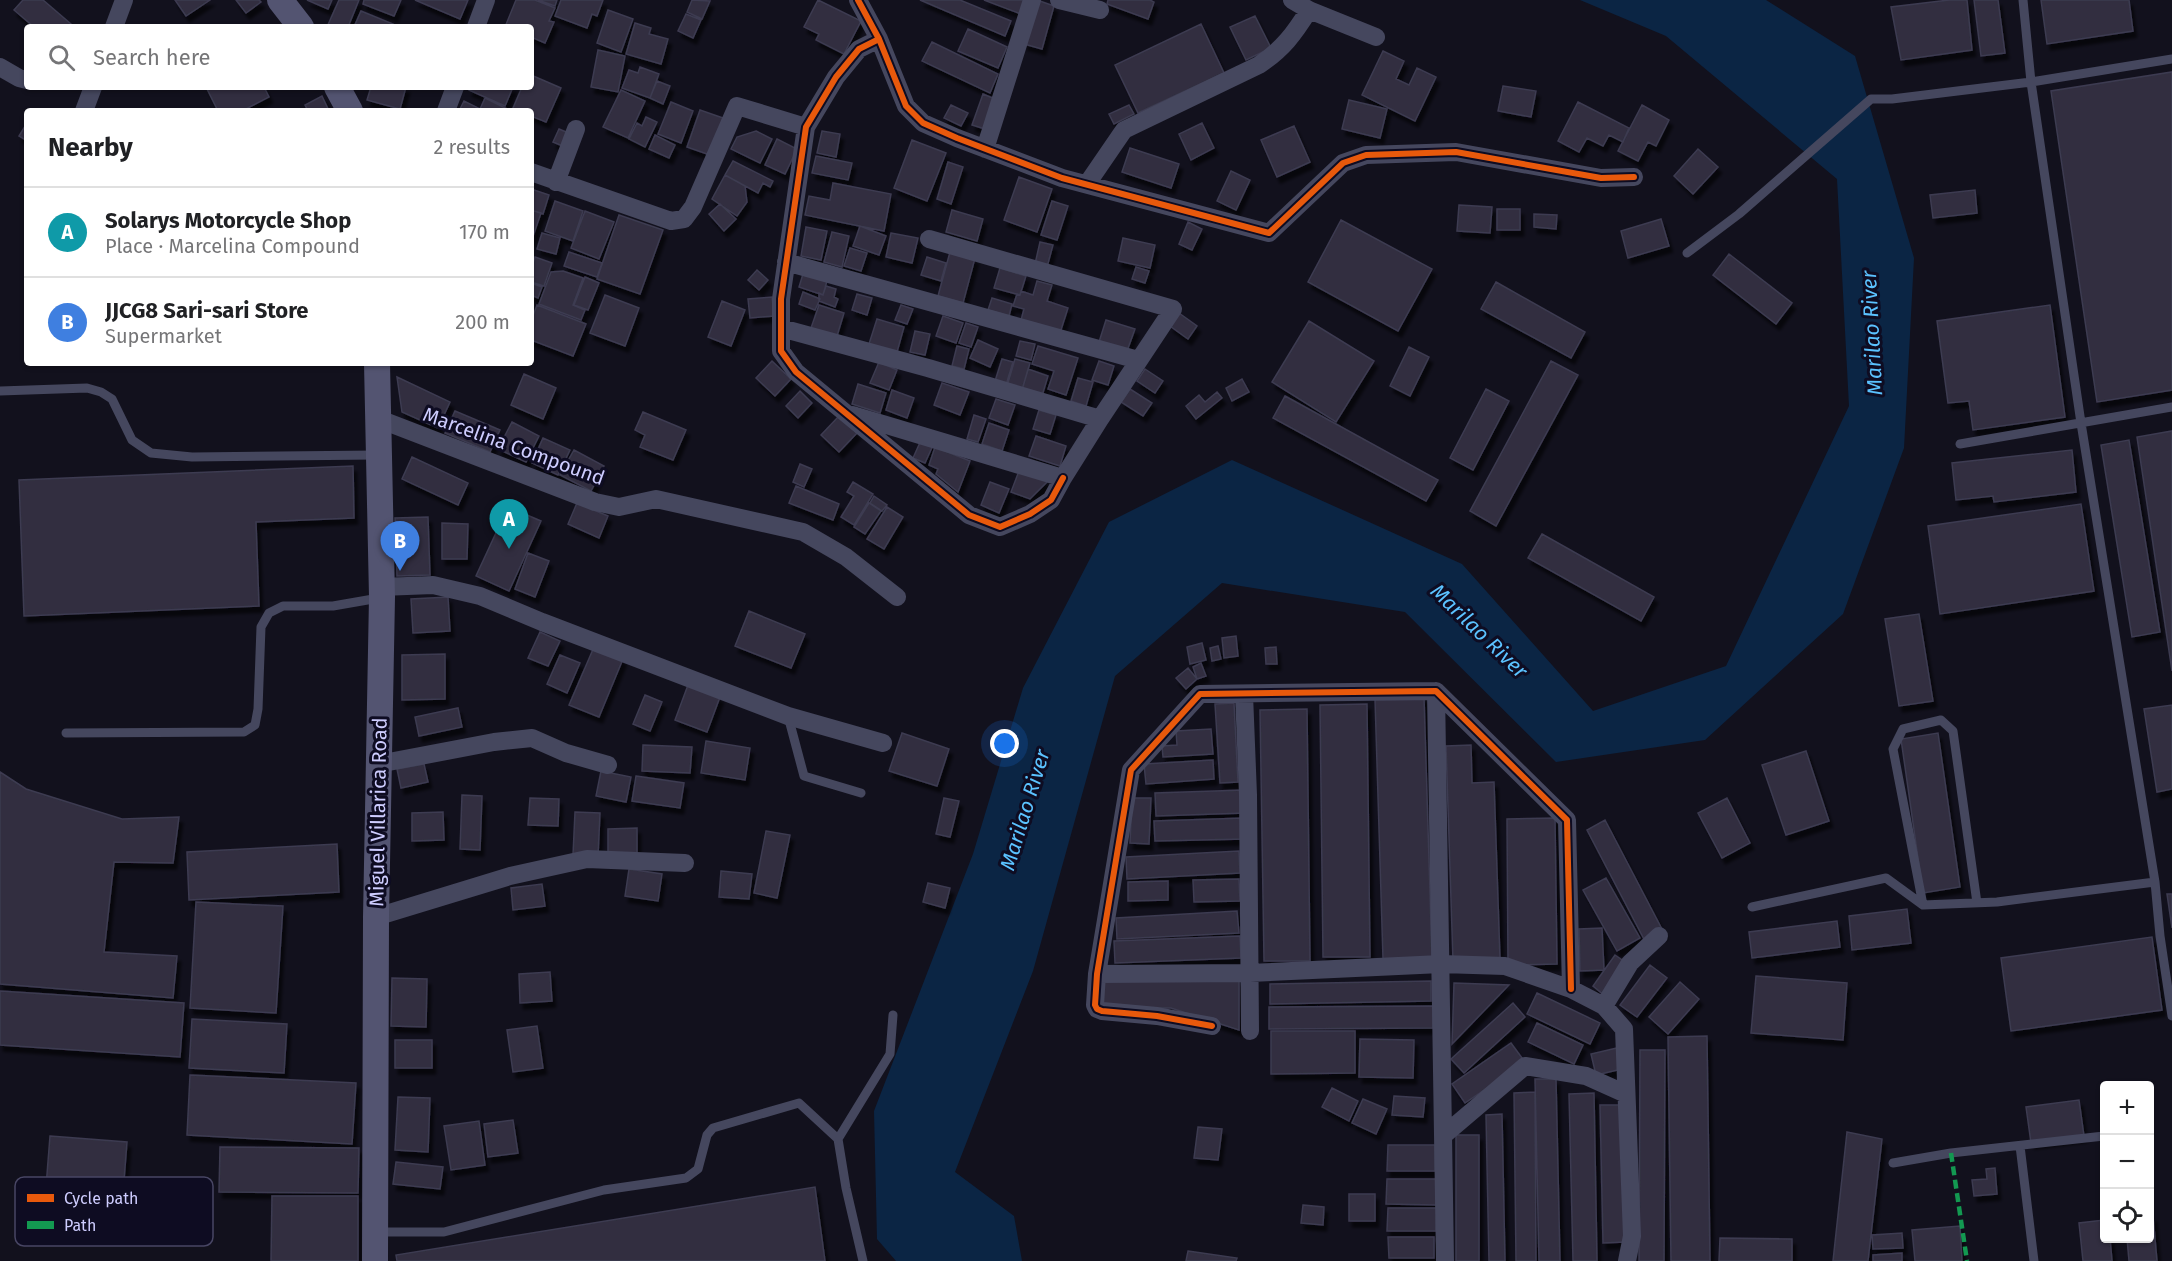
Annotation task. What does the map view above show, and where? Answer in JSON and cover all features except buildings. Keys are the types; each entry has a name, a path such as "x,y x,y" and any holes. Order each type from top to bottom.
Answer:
{"main road":[{"path":"280,0 299,24"},
{"path":"339,90 348,108"},
{"name":"Miguel Villarica Road","path":"375,1261 376,917 382,592 377,366"}],"street":[{"path":"115,24 124,0"},
{"path":"477,24 486,0"},
{"path":"858,0 879,39 906,106 923,123 1062,178 1269,233 1343,163 1366,154 1456,152 1601,178 1634,177"},
{"path":"985,149 1032,0"},
{"path":"1059,0 1100,10"},
{"path":"1292,0 1309,10 1376,37"},
{"path":"1086,184 1124,130 1258,65 1277,53 1309,10"},
{"path":"879,39 859,49 836,77 806,127 781,299 781,351 796,372 969,515 1000,526 1030,514 1051,500 1100,419 1173,309 929,239"},
{"path":"0,67 24,79"},
{"path":"85,108 92,90"},
{"path":"447,108 453,90"},
{"path":"534,173 672,221 684,219 693,207 707,178 737,106 806,127"},
{"path":"556,182 576,129"},
{"path":"786,262 1138,360"},
{"path":"781,328 928,368 1100,419"},
{"path":"845,413 1063,478"},
{"name":"Marcelina Compound","path":"379,420 595,502 619,507 656,499 803,532 846,557 897,597"},
{"path":"382,592 433,585 480,596 788,716 884,743"},
{"path":"1436,691 1445,1261"},
{"path":"1212,1026 1157,1016 1097,1009 1095,1005 1131,770 1200,694 1436,691 1567,820 1571,989"},
{"path":"1244,694 1248,795 1250,1031"},
{"path":"378,764 494,742 532,738 566,753 608,765"},
{"path":"376,917 510,876 587,859 685,863"},
{"path":"1604,1006 1630,963 1659,936"},
{"path":"1098,974 1250,973 1441,964 1505,966 1571,989 1604,1006 1624,1029 1632,1236 1627,1261"},
{"path":"1444,1135 1525,1066 1586,1076 1626,1094"}],"lane":[{"path":"2023,0 2031,82 2081,423 2155,882 2160,936 2172,1016"},
{"path":"1688,253 1739,214 1871,99 1892,99 2031,82 2172,59"},
{"path":"0,391 87,388 101,392 112,399 132,440 151,453 192,457 380,455"},
{"path":"1960,444 2172,407"},
{"path":"66,733 244,732 255,724 258,709 261,627 268,613 283,606 333,606 382,592"},
{"path":"788,716 804,776 861,793"},
{"path":"1923,905 1893,749 1904,729 1941,720 1953,731 1977,903"},
{"path":"1752,907 1886,878 1923,905 1977,903 2155,882"},
{"path":"838,1139 890,1054 893,1015"},
{"path":"375,1232 444,1232 604,1190 686,1178 698,1169 706,1135 713,1128 799,1103 838,1139 846,1188 863,1261"},
{"path":"1893,1163 1951,1153 2100,1136"},
{"path":"2020,1146 2034,1261"}],"water":[{"name":"Marilao River","path":"1580,0 1766,0 1855,56 1914,258 1904,448 1843,614 1705,740 1556,762 1405,612 1222,583 1115,676 1033,971 955,1172 1014,1216 1022,1261 896,1261 877,1239 874,1111 973,854 1023,688 1109,522 1232,460 1462,564 1593,711 1726,666 1849,406 1837,179 1666,36"}],"marked path":[{"path":"1951,1153 1967,1261"}],"cycle path":[{"path":"858,0 879,39 906,106 923,123 1062,178 1269,233 1343,163 1366,155 1456,152 1601,178 1634,177"},
{"path":"879,39 859,49 836,77 806,127 781,299 781,351 796,372 969,515 1000,527 1030,514 1051,500 1063,478"},
{"path":"1212,1026 1157,1016 1102,1011 1095,1005 1097,974 1131,770 1200,694 1436,691 1567,820 1571,989"}],"place":[{"name":"Solarys Motorcycle Shop","path":"509,549"},
{"name":"JJCG8 Sari-sari Store","path":"400,571"}]}
